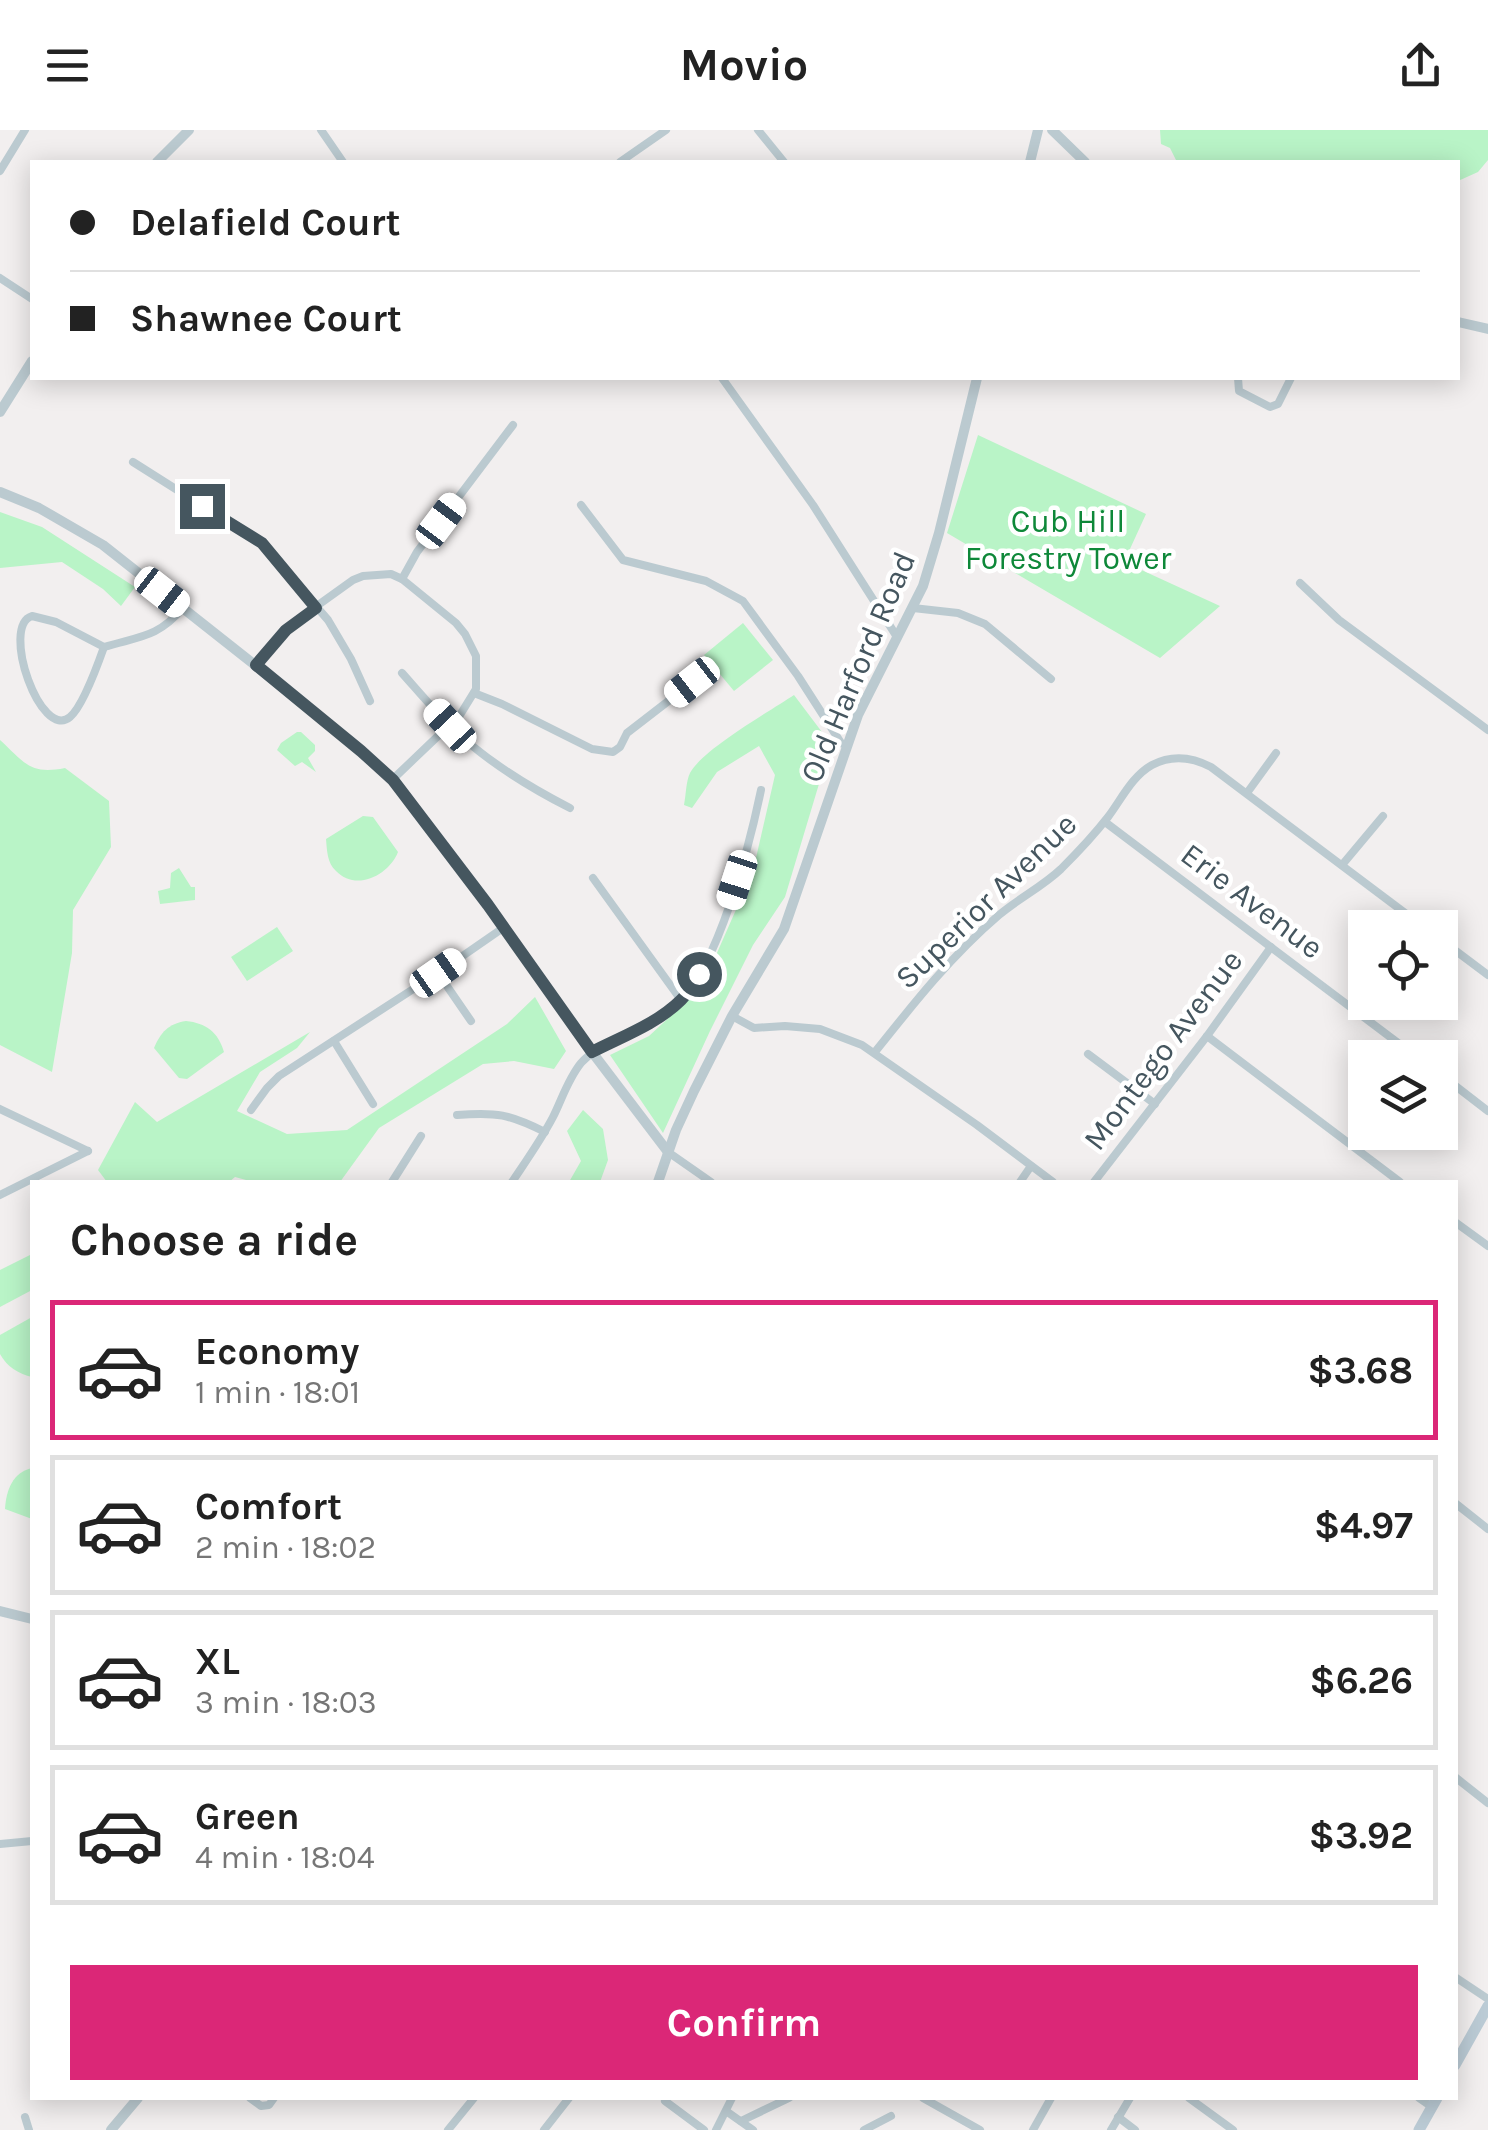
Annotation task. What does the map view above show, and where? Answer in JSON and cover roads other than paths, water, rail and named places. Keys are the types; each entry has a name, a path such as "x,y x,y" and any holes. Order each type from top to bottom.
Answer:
{"main road":[{"path":"1458,2060 1488,2003"},
{"path":"1419,2130 1434,2102"}],"street":[{"path":"0,171 25,130"},
{"path":"159,160 189,130"},
{"path":"321,130 342,160"},
{"path":"623,160 666,130"},
{"path":"758,130 782,160"},
{"path":"1030,160 1038,130"},
{"path":"1052,130 1083,160"},
{"path":"0,278 30,298"},
{"path":"1460,322 1488,329"},
{"path":"0,412 30,364"},
{"path":"723,380 813,505 897,637"},
{"name":"Old Harford Road","path":"659,1180 694,1091 784,928 846,744 928,572 977,380"},
{"path":"1238,380 1239,391 1270,407 1278,404 1290,380"},
{"path":"402,579 417,552 514,424"},
{"path":"133,462 262,543 343,643 370,701"},
{"path":"0,492 39,508 88,536 256,665 393,780 668,1152 708,1180"},
{"path":"582,505 622,560 706,581 744,601 841,743 846,744"},
{"path":"256,665 286,630 363,576 391,574 402,579 456,624 465,634 477,662 474,694 450,726 393,780"},
{"path":"1300,584 1339,620 1488,730"},
{"path":"10,647 11,634 24,617 56,622 104,647 158,631 183,608"},
{"path":"913,608 958,613 985,624 1050,678"},
{"path":"12,658 34,704 59,722 68,720 77,708 104,647"},
{"path":"402,673 450,726 500,768 570,808"},
{"path":"474,694 592,749 613,752 627,734 692,682"},
{"path":"1247,793 1276,753"},
{"name":"Superior Avenue","path":"875,1052 948,963 1002,913 1061,868 1104,822 1138,776 1164,760 1195,759 1211,767 1401,910"},
{"path":"513,1180 545,1132 571,1077 592,1052 681,1000 706,962 746,851 761,790"},
{"path":"1342,865 1383,816"},
{"name":"Erie Avenue","path":"1104,822 1394,1040"},
{"path":"594,878 681,1000"},
{"path":"251,1110 280,1076 503,928"},
{"name":"Montego Avenue","path":"1096,1180 1271,947"},
{"path":"1458,952 1488,975"},
{"path":"438,973 471,1021"},
{"path":"732,1016 754,1028 820,1029 848,1038 875,1052 1051,1180"},
{"path":"1207,1036 1397,1180"},
{"path":"334,1042 373,1104"},
{"path":"1088,1054 1155,1104"},
{"path":"1458,1088 1488,1110"},
{"path":"0,1109 88,1150 0,1195"},
{"path":"457,1116 502,1114 545,1132"},
{"path":"393,1180 421,1136"},
{"path":"1022,1180 1032,1166"},
{"path":"1458,1224 1488,1246"},
{"path":"1458,1505 1488,1529"},
{"path":"0,1611 30,1618"},
{"path":"1458,1779 1488,1803"},
{"path":"0,1844 30,1840"},
{"path":"1458,1978 1488,2003"},
{"path":"111,2130 136,2100"},
{"path":"252,2100 261,2106 273,2100"},
{"path":"448,2130 472,2100"},
{"path":"544,2130 567,2100"},
{"path":"716,2130 731,2100"},
{"path":"741,2121 785,2100"},
{"path":"927,2100 980,2130"},
{"path":"1032,2130 1046,2100"},
{"path":"1111,2130 1129,2100"},
{"path":"1192,2100 1232,2130"},
{"path":"665,2101 704,2130"},
{"path":"726,2111 753,2130"},
{"path":"864,2130 890,2116"},
{"path":"1118,2117 1136,2130"},
{"path":"25,2118 28,2130"}],"park label":[{"name":"Cub Hill Forestry Tower","path":"1068,540"}]}
